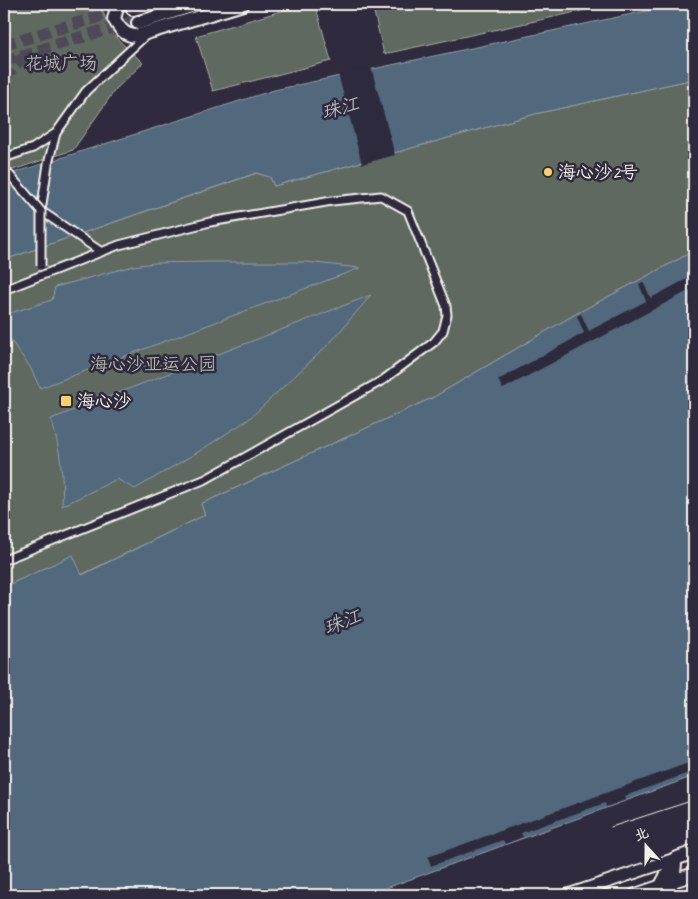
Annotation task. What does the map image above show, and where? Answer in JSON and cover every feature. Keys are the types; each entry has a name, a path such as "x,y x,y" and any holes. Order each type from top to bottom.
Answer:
{"main road":[{"path":"118,4 114,11 114,19 124,32 136,36 243,4"},
{"path":"133,9 152,4"},
{"path":"138,23 197,4"},
{"path":"661,892 675,859 694,852"},
{"path":"674,881 675,859"},
{"path":"661,892 674,881 694,874"}],"street":[{"path":"41,270 41,211 56,134 86,91 147,34"},
{"path":"4,158 33,148 56,134"},
{"path":"5,170 41,211 94,245 100,251"},
{"path":"4,290 41,270 100,251 210,222 332,201 381,196 408,212 426,260 440,289 448,315 443,331 434,342 383,380 258,451 206,479 4,560"},
{"path":"568,895 675,859"},
{"path":"634,895 661,892"}],"green space":[{"name":"花城广场","path":"4,4 100,4 111,33 143,63 115,90 73,150 4,173"},
{"path":"305,4 315,4 331,61 213,91 196,36"},
{"path":"372,4 613,4 384,54"},
{"name":"海心沙亚运公园","path":"694,79 694,251 574,315 432,398 201,504 205,515 81,575 72,556 4,587 4,260 257,173 270,177 274,186 535,114"}],"water":[{"name":"珠江","path":"679,4 694,4 694,79 535,114 274,186 270,177 256,173 4,260 4,176 274,90"},
{"name":"珠江","path":"694,251 694,776 367,895 4,895 4,587 73,555 82,575 205,515 201,504 432,398 574,315"},
{"path":"306,262 360,268 40,388 30,367 4,331 4,315 52,300 55,287 133,266 154,263"},
{"path":"371,295 330,343 249,419 135,489 117,479 62,506 61,462 51,419"}],"pier":[{"path":"371,67 395,155 362,164 338,74"},
{"path":"694,275 694,288 503,389 498,380 584,333 577,316 581,314 589,331 646,301 639,284 643,282 651,298"},
{"path":"694,761 694,771 625,796 626,800 606,807 605,803 521,833 523,837 505,844 503,840 431,866 428,857"}],"tunnel":[{"path":"4,45 141,4"},
{"path":"4,61 147,17"},
{"path":"4,78 19,61 26,57"}],"tram line":[{"path":"611,827 694,800"}],"place":[{"name":"海心沙2号","path":"548,172"},
{"name":"海心沙","path":"66,401"}]}
